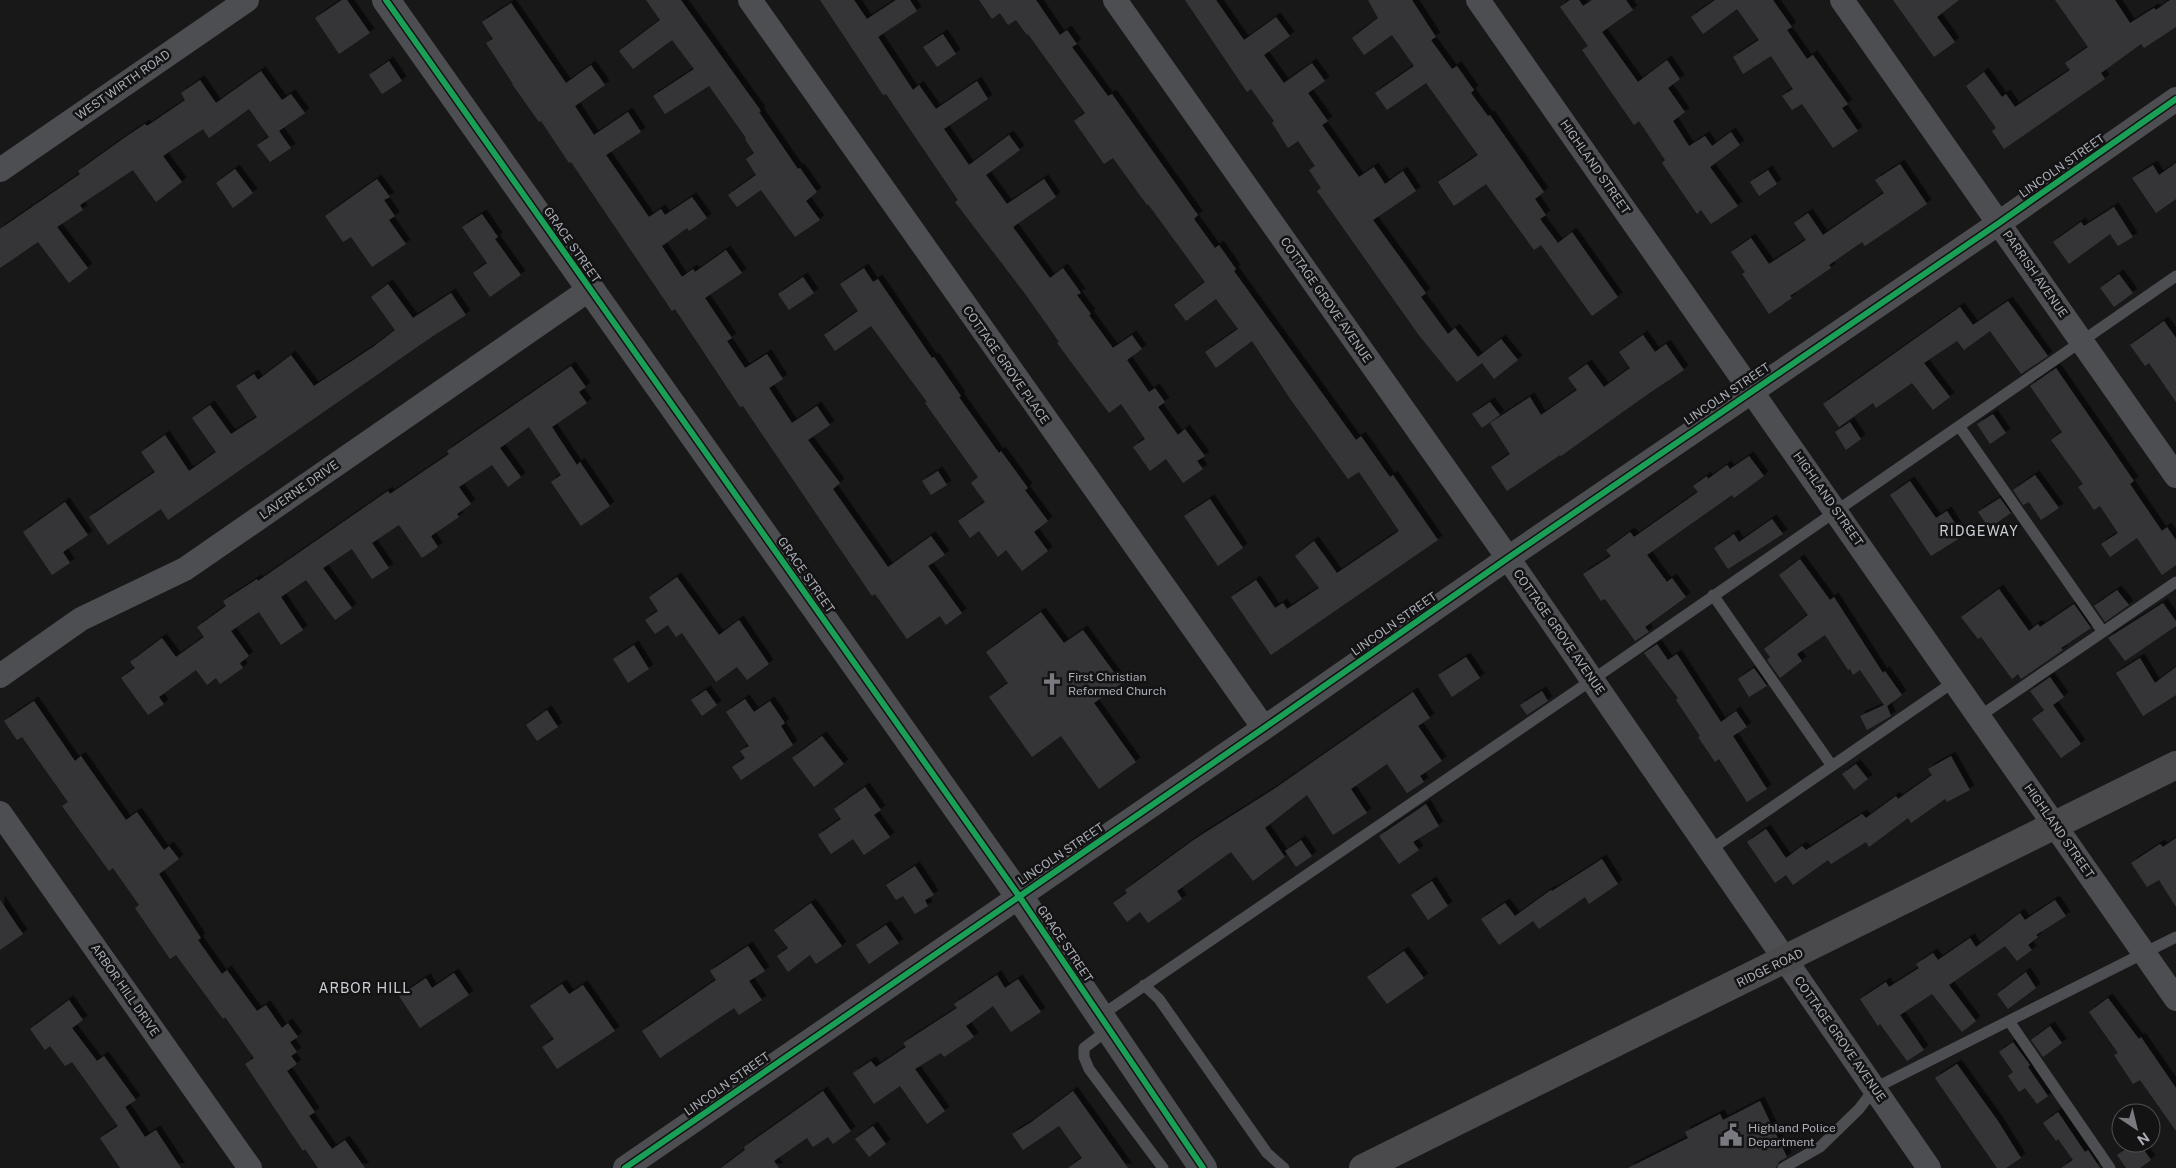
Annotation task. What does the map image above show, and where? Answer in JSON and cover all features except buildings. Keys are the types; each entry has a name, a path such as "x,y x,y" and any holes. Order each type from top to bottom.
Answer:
{"main road":[{"name":"RIDGE ROAD","path":"1363,1168 1786,960 2176,765"}],"street":[{"name":"WEST WIRTH ROAD","path":"0,170 247,0"},
{"name":"GRACE STREET","path":"386,0 1019,896 1203,1168"},
{"name":"COTTAGE GROVE PLACE","path":"750,0 1264,728"},
{"name":"COTTAGE GROVE AVENUE","path":"1115,0 1508,558 1929,1168"},
{"name":"HIGHLAND STREET","path":"1478,0 2176,999"},
{"name":"PARRISH AVENUE","path":"1842,0 2176,476"},
{"name":"LINCOLN STREET","path":"625,1168 1508,558 1999,223 2176,99"},
{"name":"LAVERNE DRIVE","path":"0,676 81,619 185,569 590,289"},
{"name":"ARBOR HILL DRIVE","path":"0,813 250,1168"}],"lane":[{"path":"1163,1168 1089,1069 1084,1057 1084,1048 1105,1023 1144,985 1592,680 2176,276"},
{"path":"1959,426 2102,632"},
{"path":"1980,716 2176,582"},
{"path":"1713,595 1832,766"},
{"path":"1710,850 1955,681"},
{"path":"1783,1168 1820,1147 1859,1109 1874,1088 2176,937"},
{"path":"1144,985 1159,999 1267,1153 1284,1168"},
{"path":"2009,1021 2110,1168"}],"cycle path":[{"path":"386,0 1019,896 1203,1168"},
{"path":"625,1168 1508,558 1999,223 2176,99"}],"place":[{"name":"First Christian Reformed Church","path":"1052,684"},
{"name":"Highland Police Department","path":"1731,1135"}],"district":[{"name":"RIDGEWAY","path":"1979,531"},
{"name":"ARBOR HILL","path":"365,988"}]}
